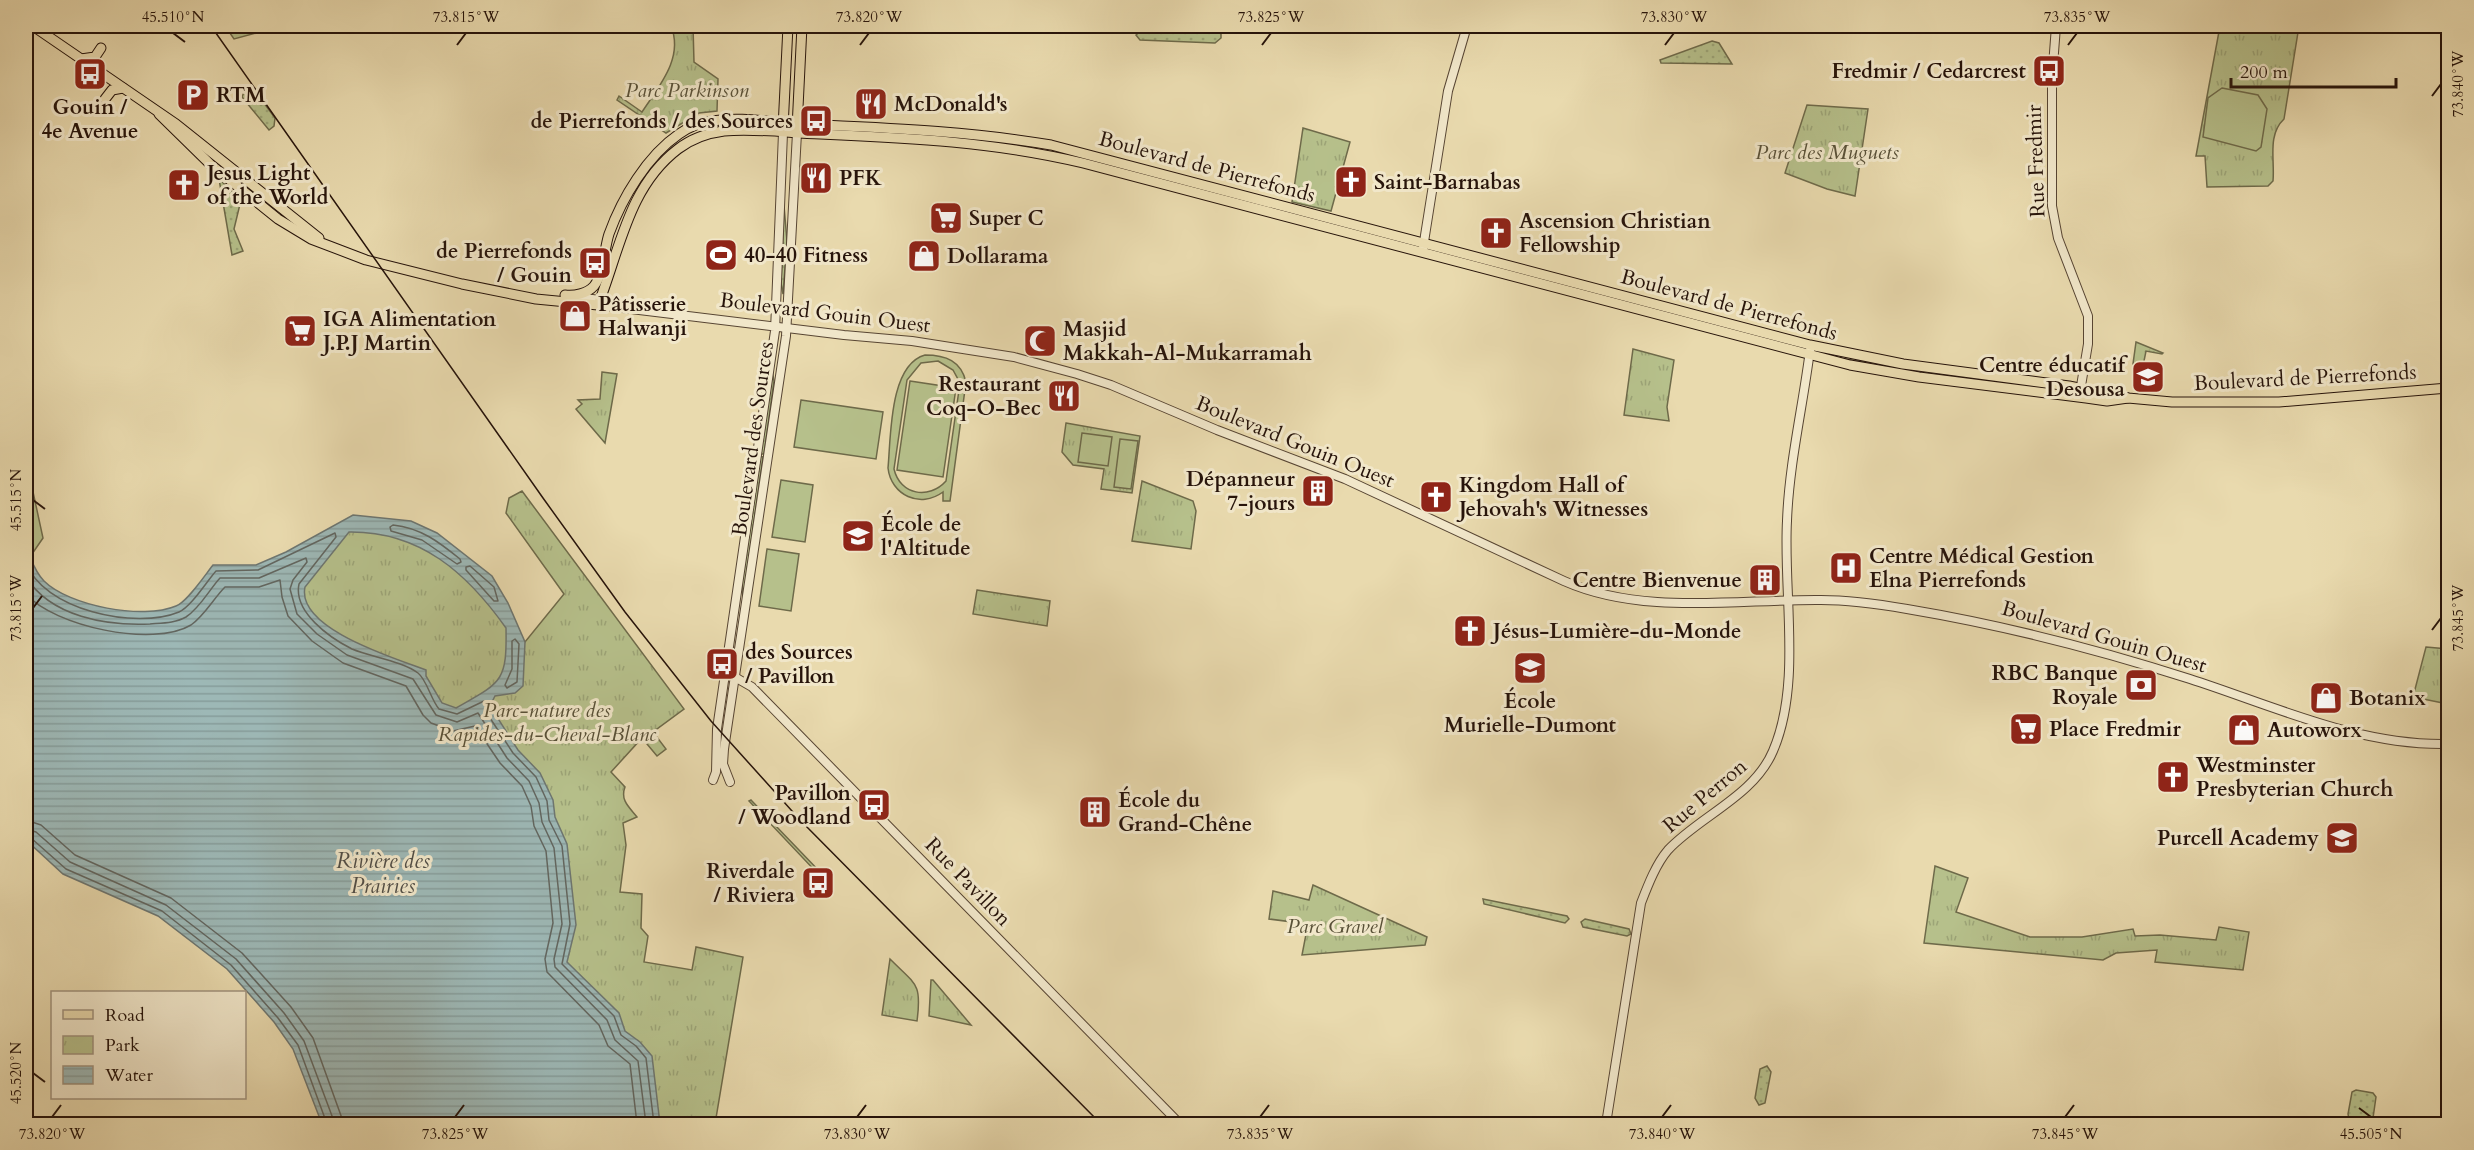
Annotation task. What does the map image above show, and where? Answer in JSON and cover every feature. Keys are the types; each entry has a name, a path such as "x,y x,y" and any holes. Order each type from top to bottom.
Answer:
{"main road":[{"name":"Boulevard des Sources","path":"783,128 788,26"},
{"name":"Boulevard des Sources","path":"797,129 802,26"},
{"path":"26,30 35,27"},
{"name":"Boulevard Gouin Ouest","path":"35,27 176,124 333,248 385,265 512,293 599,303"},
{"path":"81,59 95,57 101,48"},
{"path":"105,99 111,91 123,88"},
{"name":"Boulevard de Pierrefonds","path":"572,296 594,285 609,233 646,167 674,138 690,127 710,121 959,141 1042,154 1423,248 1810,350 2079,393 2128,398 2245,403 2448,388"},
{"name":"Boulevard de Pierrefonds","path":"599,303 628,216 648,183 675,150 716,132 783,128"},
{"name":"Boulevard Gouin Ouest","path":"512,293 572,296"}],"street":[{"path":"1423,248 1450,87 1467,26"},
{"name":"Rue Fredmir","path":"2056,26 2052,79 2052,207 2058,238 2088,316 2088,344 2079,393"},
{"name":"Boulevard des Sources","path":"713,780 716,772 716,734 775,326 783,128"},
{"name":"Boulevard des Sources","path":"730,782 723,757 787,327 797,129"},
{"name":"Boulevard Gouin Ouest","path":"572,296 599,303 642,309 912,340 999,354 1101,381 1217,430 1345,479 1483,545 1592,591 1682,602 1787,600 1857,602 1995,625 2145,665 2361,734 2401,743 2448,744"},
{"name":"Rue Perron","path":"1605,1125 1641,903 1650,880 1667,851 1751,783 1773,752 1779,735 1787,687 1787,514 1810,350"},
{"name":"Rue Pavillon","path":"725,675 736,677 750,684 1179,1125"}],"green space":[{"path":"1195,25 1221,34 1221,38 1215,43 1140,40 1136,35 1146,26"},
{"path":"225,26 274,26 275,28 234,39"},
{"name":"Parc Parkinson","path":"671,26 693,26 694,62 718,79 717,111 699,113 666,133 617,100 619,96 642,112 662,82 672,60 674,38"},
{"path":"2220,26 2299,26 2284,119 2275,132 2273,181 2268,186 2207,187 2205,156 2196,156"},
{"path":"1712,41 1719,43 1732,64 1661,63 1660,60"},
{"path":"253,88 275,118 274,126 269,130 242,97 244,92"},
{"path":"2222,88 2258,95 2267,109 2261,147 2256,151 2203,137 2208,98"},
{"name":"Parc des Muguets","path":"1807,105 1868,109 1855,196 1827,189 1785,173"},
{"path":"1303,128 1350,142 1331,211 1292,202"},
{"path":"219,179 241,200 234,229 243,251 232,255"},
{"path":"784,206 787,241 783,294 781,283"},
{"path":"2136,342 2163,353 2146,351 2143,366 2133,364"},
{"path":"1633,349 1674,360 1667,407 1669,421 1624,415"},
{"path":"925,355 946,358 956,364 966,382 950,501 943,501 943,492 925,499 908,496 895,486 890,477 888,468 894,404 904,373 913,361","holes":["938,361 953,370 960,383 946,481 932,491 916,492 902,485 894,469 907,380 921,363"]},
{"path":"1838,358 2051,388 1884,368"},
{"path":"772,370 774,381 764,454 760,454"},
{"path":"602,372 617,374 605,443 576,409 582,404 578,400 600,399"},
{"path":"910,381 956,388 943,477 897,470"},
{"path":"801,400 883,412 876,459 794,447"},
{"path":"1066,423 1140,436 1132,493 1101,489 1104,469 1073,465 1062,452"},
{"path":"1082,433 1112,437 1108,466 1078,462"},
{"path":"1120,439 1138,441 1131,489 1114,487"},
{"path":"760,456 763,457 743,600 742,582"},
{"path":"26,474 30,478 43,538 30,557 26,548"},
{"path":"781,480 813,485 805,542 772,537"},
{"path":"1142,481 1193,501 1196,511 1191,549 1132,541"},
{"name":"Parc-nature des Rapides-du-Cheval-Blanc","path":"522,491 684,709 653,732 666,749 657,756 642,738 611,772 625,787 624,800 637,817 623,823 626,845 620,892 642,894 641,928 648,936 644,962 692,970 696,947 743,957 715,1124 618,1124 270,611 346,525 415,533 498,601 515,649 525,642 564,594 506,513 509,498"},
{"path":"767,549 799,554 791,611 759,606"},
{"path":"977,590 1050,601 1047,626 973,614"},
{"path":"2426,647 2448,649 2448,704 2413,697"},
{"path":"751,800 822,874 820,876 749,801"},
{"path":"1935,866 1968,878 1956,912 2030,937 2082,937 2133,929 2135,936 2160,935 2216,940 2219,927 2249,932 2243,970 2155,962 2157,950 2116,953 2103,960 1924,943"},
{"name":"Parc Gravel","path":"1313,885 1427,937 1425,945 1302,955 1308,924 1269,919 1273,891 1309,900"},
{"path":"1483,899 1567,916 1569,919 1565,923 1484,904"},
{"path":"1585,919 1629,929 1631,934 1627,936 1583,927 1581,922"},
{"path":"890,959 906,974 918,992 917,1021 882,1015"},
{"path":"931,980 933,980 971,1025 929,1016"},
{"path":"1767,1066 1771,1072 1765,1103 1759,1105 1755,1098 1760,1069"},
{"path":"2356,1090 2373,1093 2376,1097 2373,1118 2368,1124 2350,1124 2348,1114 2352,1092"}],"water":[{"name":"Rivière des Prairies","path":"353,515 411,521 437,533 492,576 508,603 525,642 523,686 515,693 495,696 490,706 518,750 540,773 553,800 555,817 567,844 576,925 567,962 619,1013 625,1031 640,1042 652,1056 660,1124 322,1124 293,1049 274,1022 227,969 158,916 63,874 26,840 26,548 38,574 55,590 88,604 145,612 162,610 180,604 213,565 256,565 286,552","holes":["349,532 375,534 420,547 440,559 475,590 506,628 505,660 499,678 492,686 456,708 442,703 426,676 426,670 351,640 316,616 306,602 305,587"]}],"tram line":[{"path":"211,26 625,612 711,721 801,821 1101,1124"}],"place":[{"name":"Fredmir / Cedarcrest","path":"2049,71"},
{"name":"Gouin / 4e Avenue","path":"90,74"},
{"name":"RTM","path":"193,95"},
{"name":"McDonald's","path":"871,104"},
{"name":"de Pierrefonds / des Sources","path":"816,121"},
{"name":"PFK","path":"816,178"},
{"name":"Saint-Barnabas","path":"1351,182"},
{"name":"Jesus Light of the World","path":"184,185"},
{"name":"Super C","path":"946,218"},
{"name":"Ascension Christian Fellowship","path":"1496,233"},
{"name":"40-40 Fitness","path":"721,255"},
{"name":"Dollarama","path":"924,256"},
{"name":"de Pierrefonds / Gouin","path":"595,263"},
{"name":"Pâtisserie Halwanji","path":"575,316"},
{"name":"IGA Alimentation J.P.J Martin","path":"300,331"},
{"name":"Masjid Makkah-Al-Mukarramah","path":"1040,341"},
{"name":"Centre éducatif Desousa","path":"2148,377"},
{"name":"Restaurant Coq-O-Bec","path":"1064,396"},
{"name":"Dépanneur 7-jours","path":"1318,491"},
{"name":"Kingdom Hall of Jehovah's Witnesses","path":"1436,497"},
{"name":"École de l'Altitude","path":"858,536"},
{"name":"Centre Médical Gestion Elna Pierrefonds","path":"1846,568"},
{"name":"Centre Bienvenue","path":"1765,580"},
{"name":"Jésus-Lumière-du-Monde","path":"1470,631"},
{"name":"des Sources / Pavillon","path":"722,664"},
{"name":"École Murielle-Dumont","path":"1530,668"},
{"name":"RBC Banque Royale","path":"2141,685"},
{"name":"Botanix","path":"2326,698"},
{"name":"Place Fredmir","path":"2026,729"},
{"name":"Autoworx","path":"2244,730"},
{"name":"Westminster Presbyterian Church","path":"2173,777"},
{"name":"Pavillon / Woodland","path":"874,805"},
{"name":"École du Grand-Chêne","path":"1095,812"},
{"name":"Purcell Academy","path":"2342,838"},
{"name":"Riverdale / Riviera","path":"818,883"}]}
